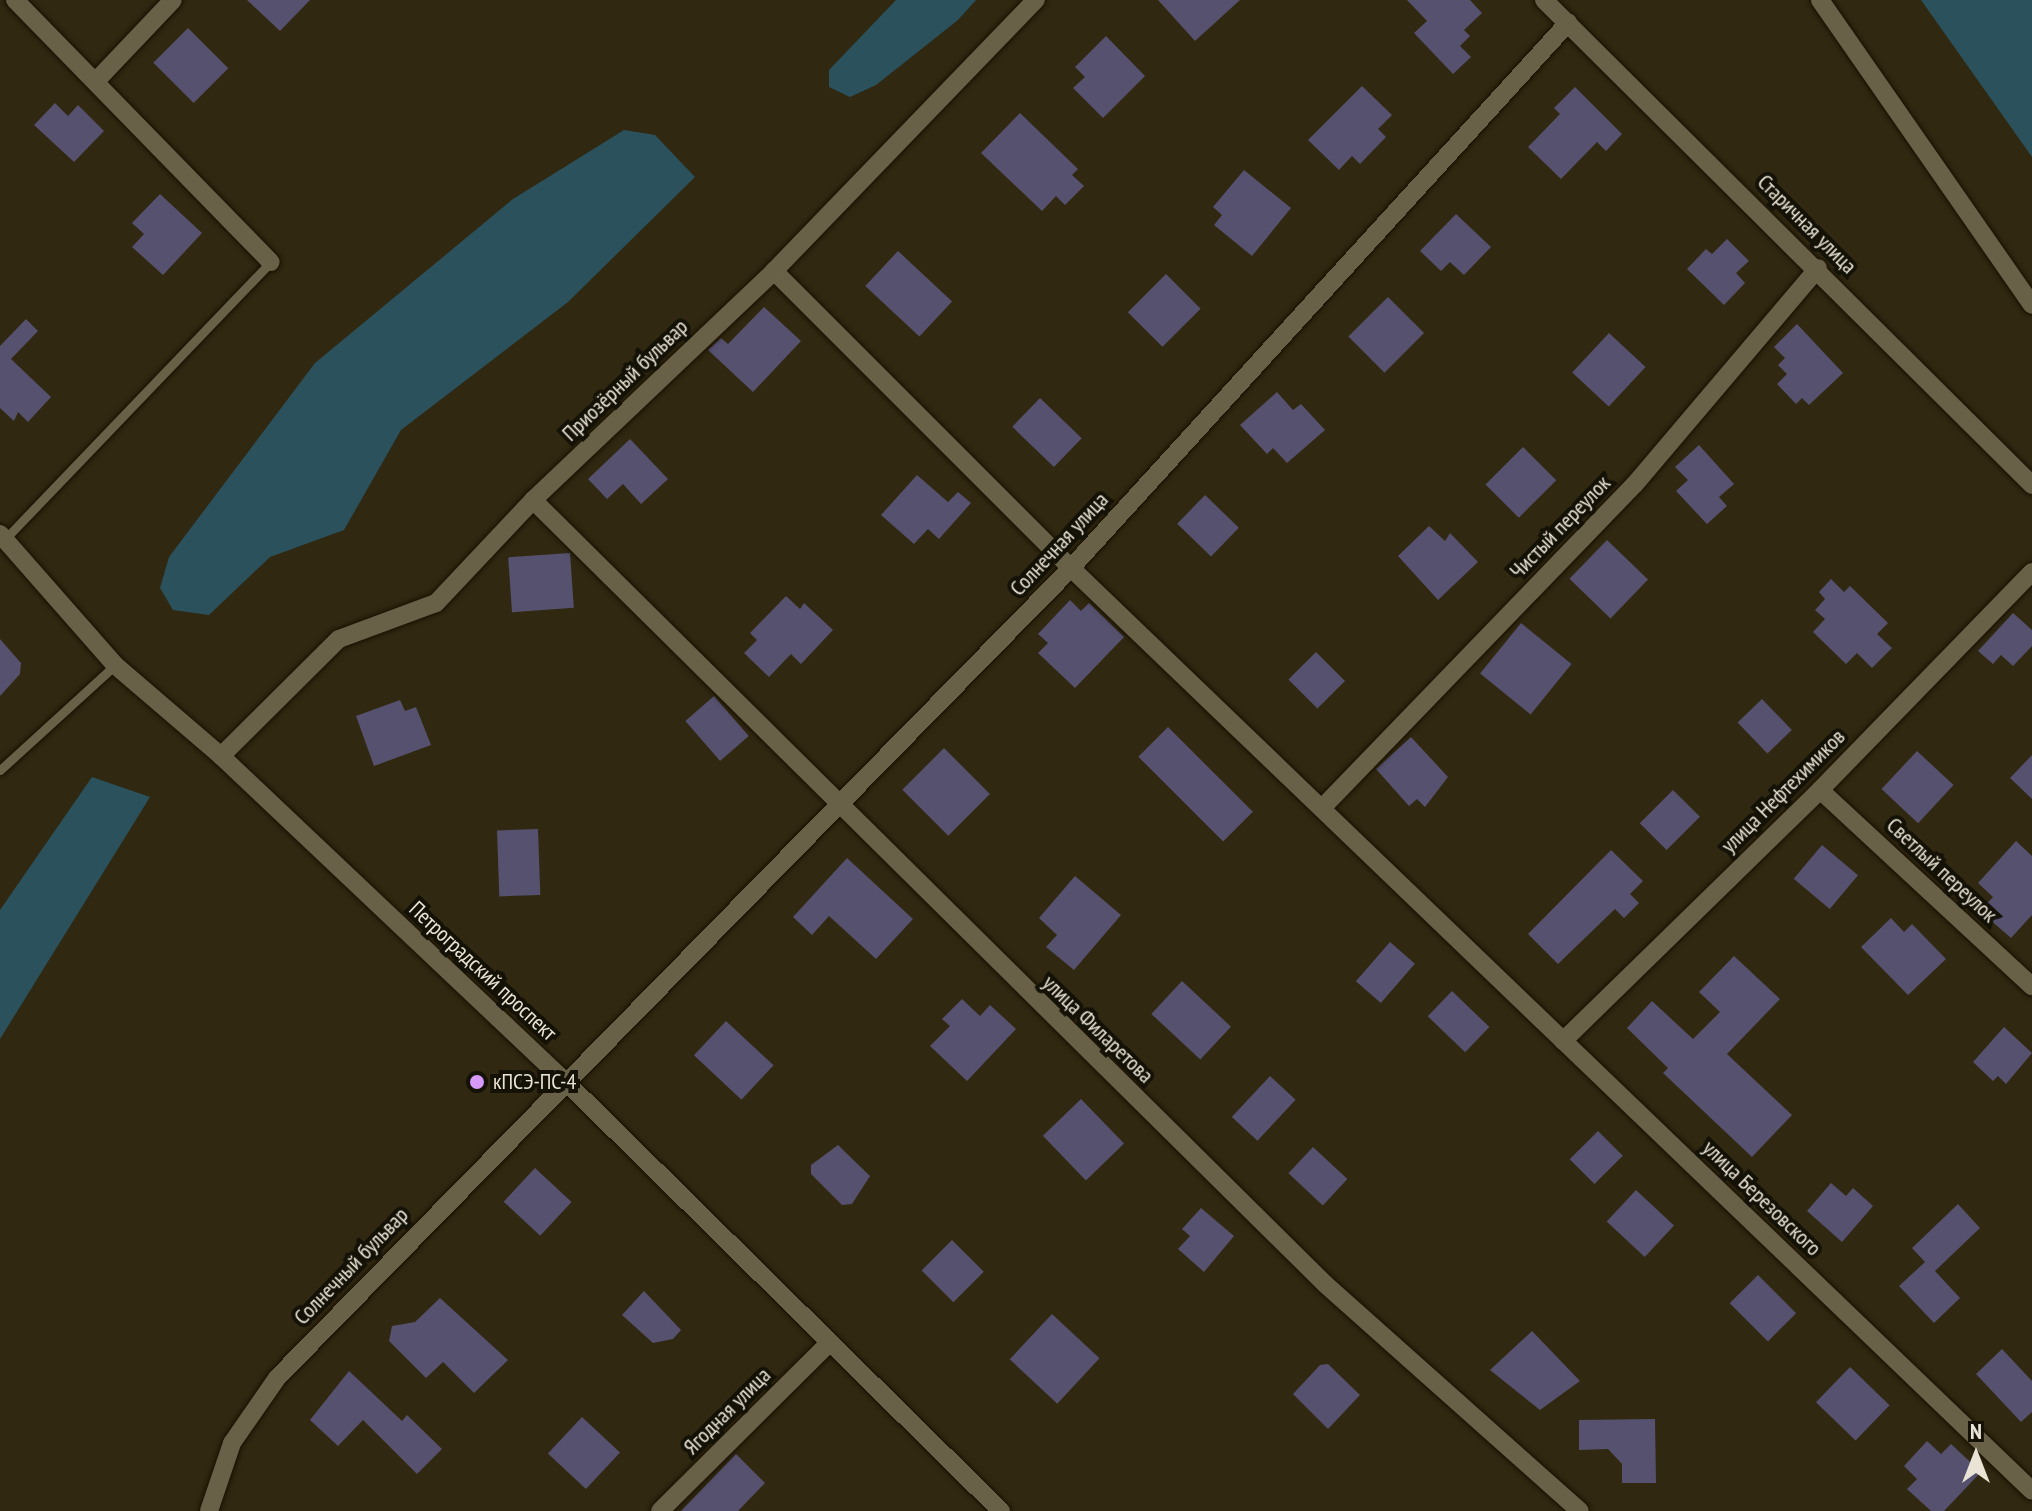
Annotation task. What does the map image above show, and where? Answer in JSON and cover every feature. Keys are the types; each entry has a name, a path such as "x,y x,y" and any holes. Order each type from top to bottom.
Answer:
{"street":[{"path":"15,0 97,80 271,262"},
{"path":"97,80 173,0"},
{"name":"Приозёрный бульвар","path":"221,756 339,639 436,603 533,500 774,271 1036,0"},
{"name":"Старичная улица","path":"1544,0 1818,268 2032,485"},
{"path":"1820,0 2032,305"},
{"name":"Солнечная улица","path":"564,1080 838,807 1071,568 1568,23"},
{"name":"Чистый переулок","path":"1323,807 1635,484 1818,268"},
{"name":"улица Березовского","path":"774,271 1071,568 2032,1491"},
{"name":"улица Филаретова","path":"533,500 838,807 1325,1284 1580,1511"},
{"name":"Петроградский проспект","path":"2,537 115,665 221,756 564,1080 828,1344 1001,1511"},
{"name":"улица Нефтехимиков","path":"1563,1041 1820,790 2032,572"},
{"name":"Светлый переулок","path":"1820,790 2032,986"},
{"name":"Солнечный бульвар","path":"209,1511 232,1443 277,1378 564,1080"},
{"name":"Ягодная улица","path":"660,1511 828,1344"}],"lane":[{"path":"2,537 271,262"},
{"path":"0,770 115,665"}],"water":[{"path":"896,0 976,0 958,20 876,85 850,97 829,87 829,70"},
{"path":"1921,0 2032,0 2032,157"},
{"path":"624,130 655,135 695,177 568,302 401,430 344,530 270,557 209,615 173,610 160,588 169,557 315,363 513,199"},
{"path":"92,777 150,797 0,1039 0,910"}],"building":[{"path":"247,0 310,0 280,31"},
{"path":"1158,0 1240,0 1195,41"},
{"path":"1407,0 1470,0 1482,13 1464,30 1470,36 1460,46 1471,57 1453,74 1414,33 1427,21"},
{"path":"188,28 228,68 194,103 153,63"},
{"path":"1106,36 1145,76 1103,118 1073,88 1085,77 1075,67"},
{"path":"1362,86 1392,115 1378,129 1386,137 1360,164 1352,156 1339,170 1308,140"},
{"path":"1575,87 1622,134 1606,151 1597,142 1561,179 1528,147 1560,114 1554,108"},
{"path":"55,103 68,116 78,105 104,131 74,162 34,125"},
{"path":"1020,113 1078,169 1072,175 1084,186 1065,205 1056,196 1042,211 981,153"},
{"path":"1244,170 1291,208 1252,256 1214,225 1222,215 1213,207"},
{"path":"160,194 202,233 163,275 132,247 144,234 132,223"},
{"path":"1456,214 1491,247 1464,275 1450,262 1441,271 1420,251"},
{"path":"1727,239 1749,261 1736,273 1745,283 1724,305 1687,269 1706,249 1712,254"},
{"path":"898,251 952,301 919,337 865,286"},
{"path":"1166,274 1201,309 1162,347 1128,312"},
{"path":"1388,297 1424,333 1384,373 1348,337"},
{"path":"764,307 801,341 753,392 708,350 721,338 728,344"},
{"path":"26,319 38,331 11,359 51,397 28,422 18,412 14,421 0,408 0,346"},
{"path":"1797,324 1843,373 1809,405 1802,398 1796,404 1777,384 1787,374 1778,365 1785,358 1774,347"},
{"path":"1609,333 1646,367 1609,407 1572,372"},
{"path":"1277,392 1293,410 1301,404 1325,430 1287,463 1273,448 1267,454 1240,425"},
{"path":"1040,398 1082,438 1054,467 1012,427"},
{"path":"630,439 668,479 641,504 623,484 607,499 588,479"},
{"path":"1699,445 1734,484 1719,497 1727,506 1707,524 1676,491 1688,480 1675,467"},
{"path":"1523,447 1556,480 1519,518 1486,484"},
{"path":"917,475 948,502 958,492 971,503 939,539 928,529 914,544 881,515"},
{"path":"1205,495 1239,528 1211,556 1177,524"},
{"path":"1429,526 1445,541 1450,533 1478,562 1438,600 1398,556"},
{"path":"1607,540 1648,580 1610,618 1569,579"},
{"path":"570,553 574,608 512,612 508,557"},
{"path":"1831,579 1844,592 1850,586 1888,623 1877,634 1892,648 1872,668 1857,653 1846,664 1813,632 1825,619 1815,610 1825,599 1819,592"},
{"path":"786,596 800,609 804,603 833,630 801,664 791,654 769,677 744,653 757,640 750,633"},
{"path":"1070,600 1081,611 1089,603 1124,637 1075,688 1038,653 1048,643 1038,634"},
{"path":"2013,613 2032,630 2032,646 2013,666 2001,655 1993,664 1978,651"},
{"path":"1521,623 1572,664 1531,714 1480,674"},
{"path":"0,639 21,663 20,674 0,696"},
{"path":"1316,652 1345,681 1317,709 1288,680"},
{"path":"714,696 749,736 720,761 685,721"},
{"path":"1762,699 1792,730 1767,754 1738,723"},
{"path":"400,700 405,711 416,707 431,745 374,766 356,716"},
{"path":"1168,727 1253,812 1223,842 1138,757"},
{"path":"1411,737 1448,777 1425,807 1417,799 1409,806 1376,769"},
{"path":"944,748 990,794 948,836 902,790"},
{"path":"1917,751 1954,785 1918,823 1882,789"},
{"path":"2032,755 2032,799 2010,778"},
{"path":"1673,790 1700,817 1667,850 1640,823"},
{"path":"538,829 540,895 499,896 497,830"},
{"path":"2016,841 2032,856 2032,915 2011,938 1980,911 1993,897 1978,883"},
{"path":"1822,845 1858,875 1830,909 1794,879"},
{"path":"1611,850 1643,881 1630,894 1639,903 1624,918 1615,909 1558,964 1528,934"},
{"path":"847,858 913,919 876,959 829,916 812,935 793,917"},
{"path":"1075,876 1121,915 1074,970 1046,947 1057,935 1039,918"},
{"path":"1891,918 1904,932 1912,924 1946,959 1908,995 1861,947"},
{"path":"1390,942 1415,964 1381,1003 1356,981"},
{"path":"1734,956 1780,999 1727,1054 1792,1115 1752,1157 1663,1073 1668,1068 1627,1028 1652,1001 1693,1039 1720,1012 1699,992"},
{"path":"1182,981 1231,1027 1200,1060 1151,1014"},
{"path":"1452,991 1489,1027 1465,1052 1428,1016"},
{"path":"962,999 980,1016 990,1005 1016,1029 967,1081 930,1046 950,1026 942,1019"},
{"path":"726,1021 774,1065 741,1100 694,1055"},
{"path":"2004,1027 2032,1053 2006,1084 1998,1076 1993,1081 1973,1062"},
{"path":"1270,1076 1296,1100 1257,1141 1232,1117"},
{"path":"1081,1099 1124,1144 1086,1180 1043,1136"},
{"path":"1598,1131 1623,1156 1594,1184 1570,1159"},
{"path":"838,1145 870,1176 852,1204 842,1205 811,1174 811,1165"},
{"path":"1313,1147 1347,1179 1323,1205 1288,1173"},
{"path":"535,1168 572,1202 540,1236 504,1202"},
{"path":"1831,1183 1846,1196 1853,1188 1873,1206 1842,1242 1807,1211"},
{"path":"1636,1190 1674,1225 1645,1257 1607,1221"},
{"path":"1958,1204 1980,1228 1935,1271 1960,1298 1934,1323 1899,1286 1925,1262 1912,1248"},
{"path":"1201,1208 1234,1236 1204,1272 1178,1249 1190,1236 1182,1229"},
{"path":"952,1240 984,1272 953,1302 922,1270"},
{"path":"1758,1275 1796,1313 1768,1341 1730,1303"},
{"path":"644,1291 681,1330 673,1339 653,1343 622,1315"},
{"path":"440,1298 508,1360 474,1393 443,1362 426,1378 389,1341 392,1326 415,1322"},
{"path":"1052,1314 1100,1358 1057,1404 1010,1359"},
{"path":"1532,1331 1580,1381 1540,1410 1490,1370"},
{"path":"2002,1349 2032,1381 2032,1412 2021,1422 1976,1374"},
{"path":"1328,1364 1360,1395 1328,1429 1293,1394 1320,1365"},
{"path":"1850,1367 1890,1405 1856,1440 1816,1402"},
{"path":"349,1371 402,1421 407,1415 442,1449 417,1474 363,1420 338,1446 310,1420"},
{"path":"582,1417 620,1452 586,1489 548,1454"},
{"path":"1655,1419 1656,1483 1622,1483 1622,1464 1608,1449 1579,1450 1579,1420"},
{"path":"1927,1441 1941,1454 1951,1444 1981,1472 1944,1511 1931,1511 1907,1489 1917,1479 1904,1466"},
{"path":"736,1454 765,1483 738,1511 681,1511"}],"place":[{"name":"кПСЭ-ПС-4","path":"477,1082"}]}
